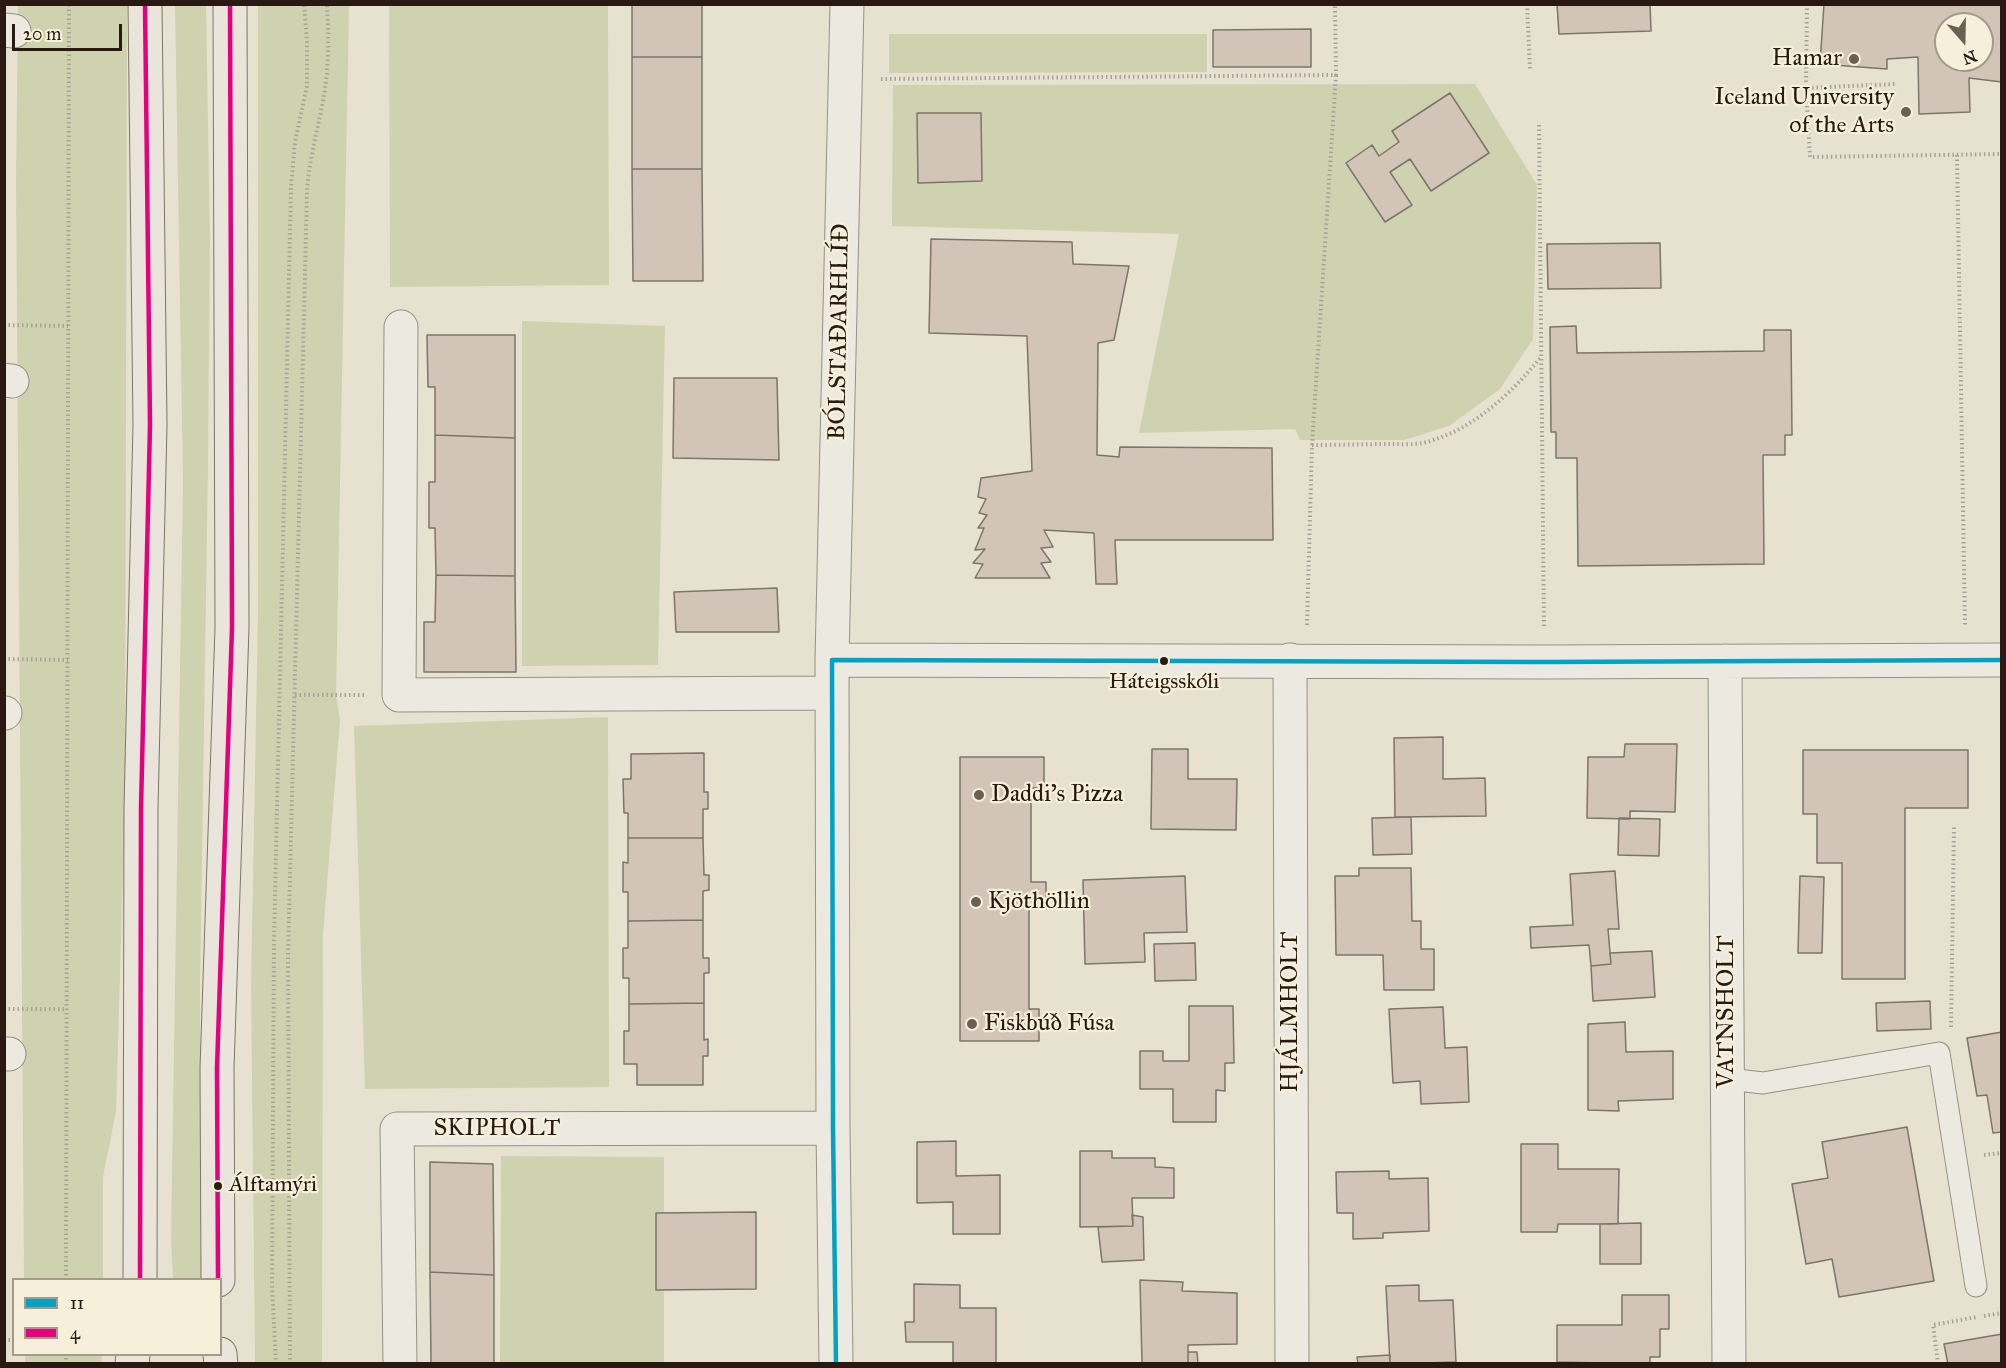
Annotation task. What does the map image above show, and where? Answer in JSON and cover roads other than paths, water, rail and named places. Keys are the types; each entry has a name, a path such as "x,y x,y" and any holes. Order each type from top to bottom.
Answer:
{"main road":[{"path":"140,1278 141,808 150,425 145,4"},
{"path":"218,1278 217,1068 232,628 230,4"}],"street":[{"name":"BÓLSTAÐARHLÍÐ","path":"832,660 847,4"},
{"path":"401,327 399,695 832,693"},
{"path":"836,1364 832,660 1544,662 2001,660"},
{"name":"HJÁLMHOLT","path":"1292,1364 1298,660"},
{"name":"VATNSHOLT","path":"1725,661 1729,1364"},
{"name":"SKIPHOLT","path":"400,1364 397,1129 833,1128"}],"lane":[{"path":"1728,1079 1763,1083 1939,1053 1976,1286"}],"place":[{"name":"Hamar","path":"1854,59"},
{"name":"Iceland University of the Arts","path":"1906,112"},
{"name":"Háteigsskóli","path":"1164,661"},
{"name":"Daddi's Pizza","path":"979,795"},
{"name":"Kjöthöllin","path":"976,902"},
{"name":"Fiskbúð Fúsa","path":"972,1024"},
{"name":"Álftamýri","path":"218,1186"}]}
